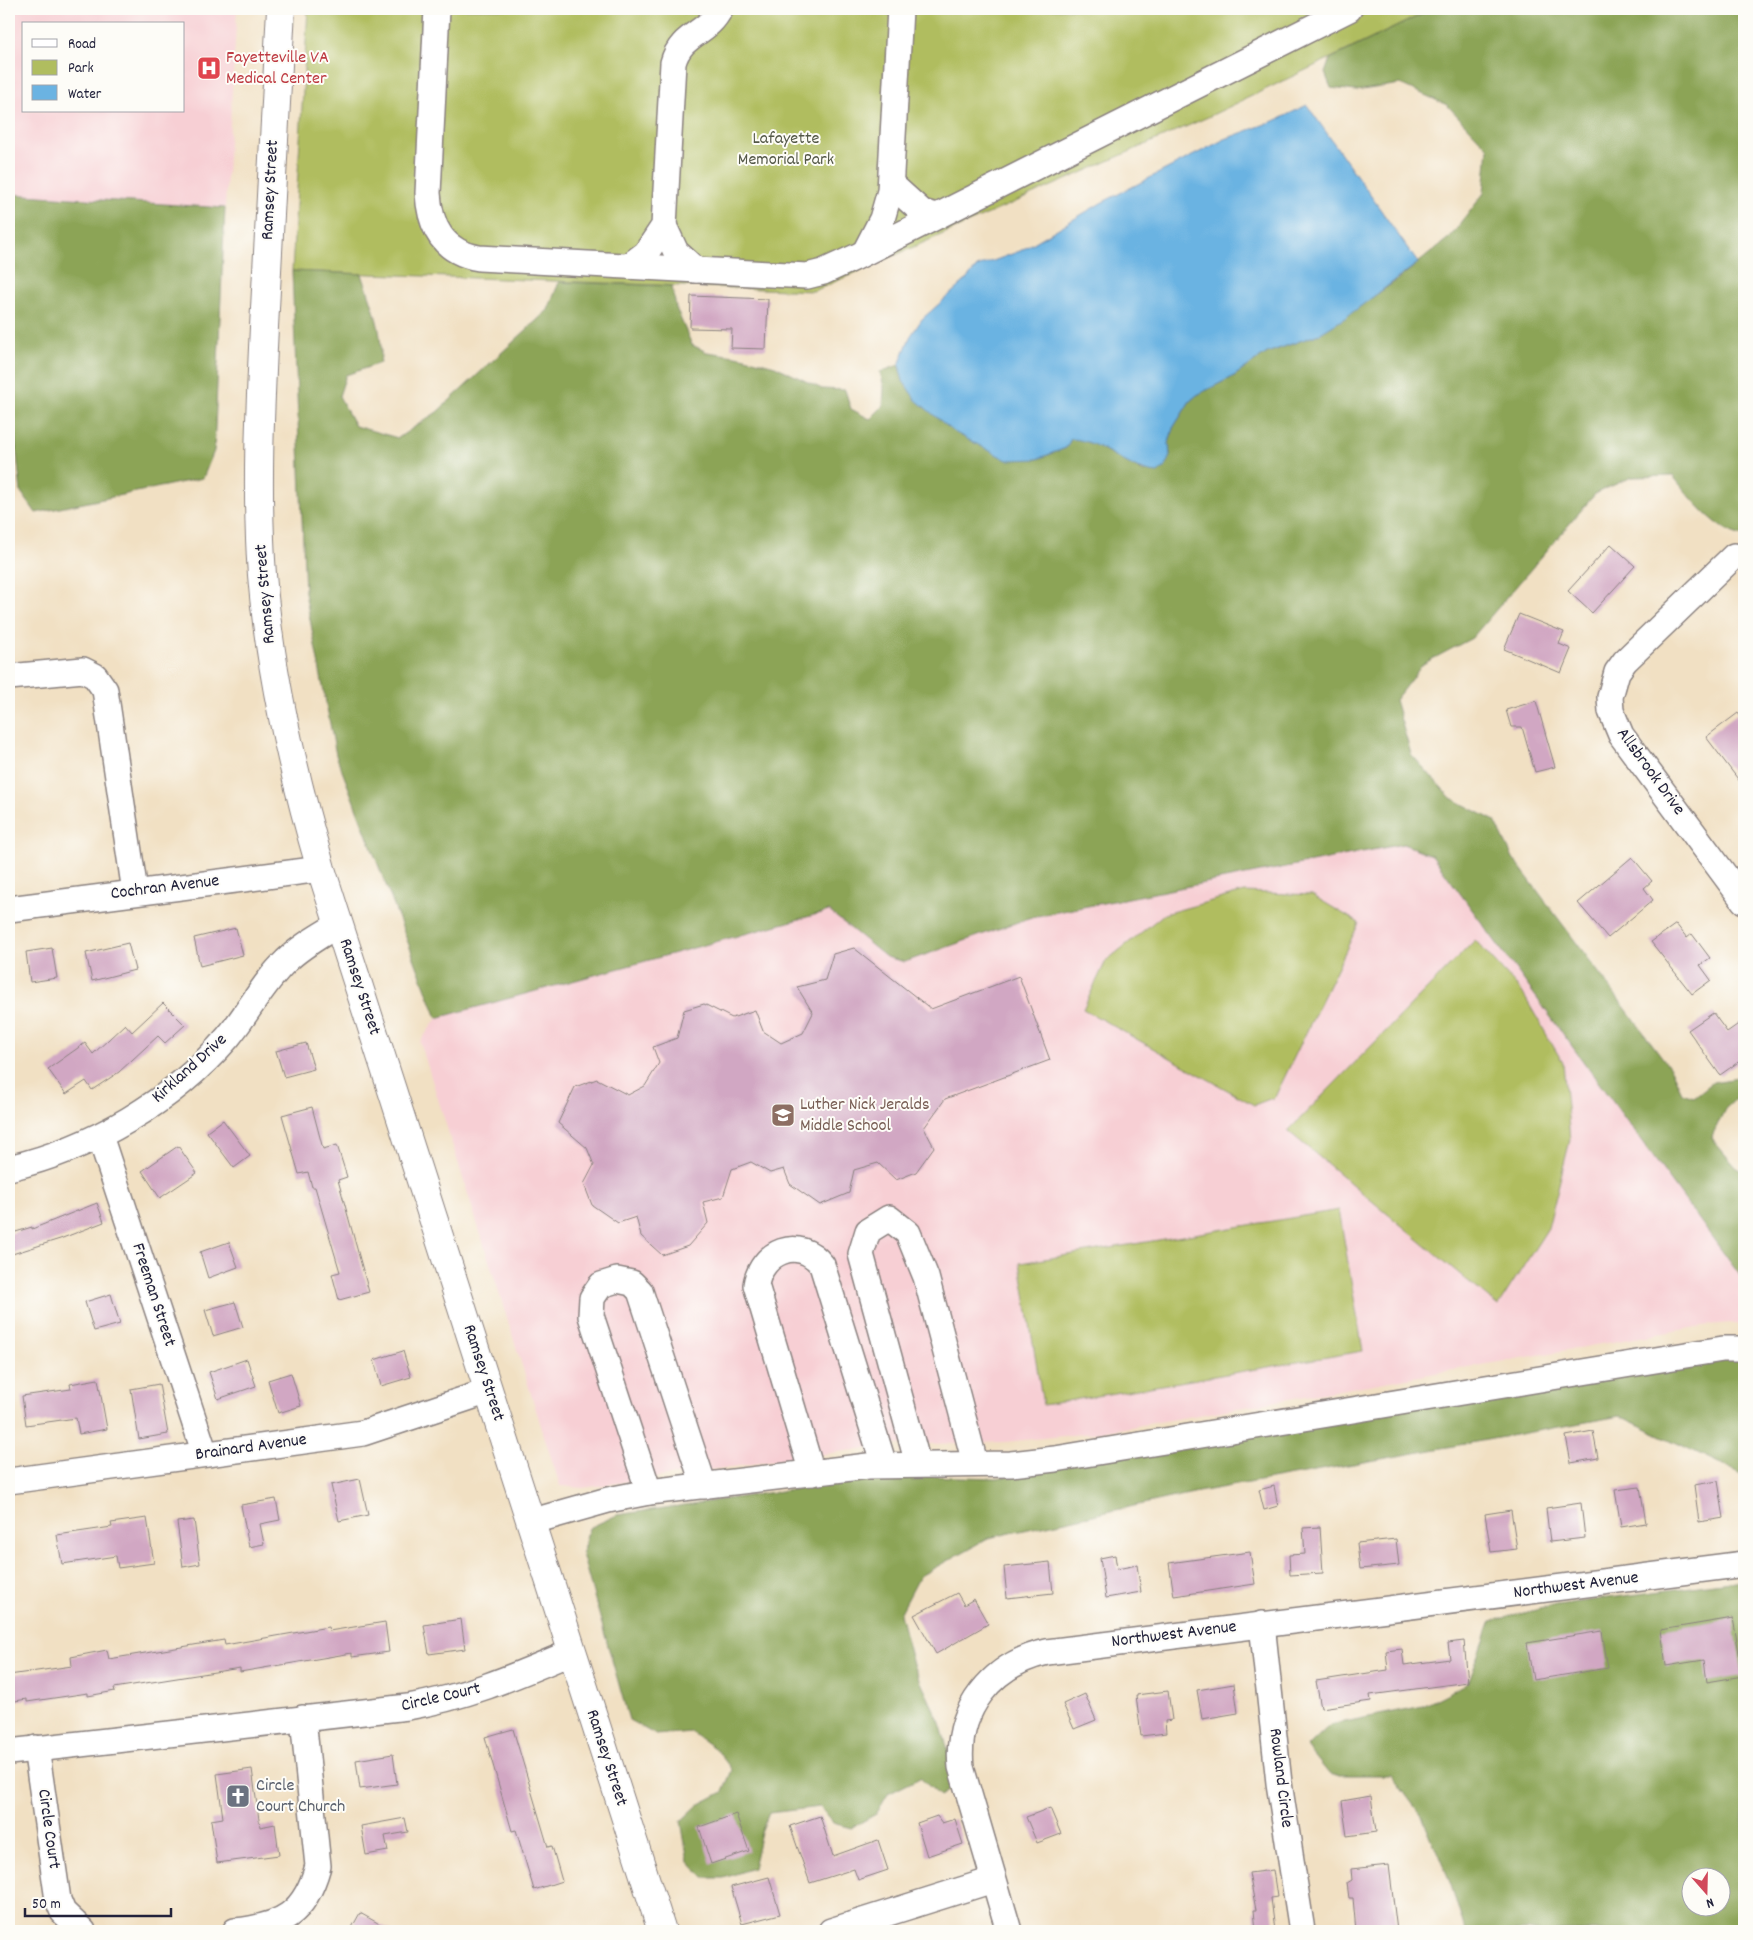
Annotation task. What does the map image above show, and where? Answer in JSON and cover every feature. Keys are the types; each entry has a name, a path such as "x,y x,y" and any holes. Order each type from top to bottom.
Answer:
{"main road":[{"name":"Ramsey Street","path":"281,9 259,426 258,510 263,586 278,695 292,764 321,869 662,1931"}],"street":[{"path":"437,9 428,193 429,212 438,232 448,246 468,256 479,258 807,276 823,272 865,252 1349,9"},
{"path":"696,270 676,252 664,226 675,56 676,49 716,16 720,9"},
{"path":"865,252 882,220 891,184 900,9"},
{"path":"1296,36 1325,9"},
{"path":"891,184 922,212 937,216"},
{"path":"630,266 646,254 664,226"},
{"name":"Allsbrook Drive","path":"1734,556 1625,661 1612,685 1610,697 1611,711 1621,735 1744,901"},
{"path":"9,678 83,670 95,676 105,690 135,892"},
{"name":"Cochran Avenue","path":"9,908 321,869"},
{"name":"Kirkland Drive","path":"9,1168 61,1153 100,1136 144,1110 199,1067 227,1038 285,962 301,948 339,924"},
{"name":"Freeman Street","path":"100,1136 206,1454"},
{"path":"918,1464 861,1254 868,1230 889,1218 908,1232 926,1277 975,1463"},
{"path":"812,1473 756,1285 758,1273 769,1260 793,1248 805,1250 815,1256 822,1265 884,1465"},
{"path":"649,1492 591,1316 592,1298 601,1285 617,1280 632,1283 640,1291 704,1486"},
{"path":"530,1522 608,1500 649,1492 884,1465 1011,1464 1054,1459 1715,1351 1744,1349"},
{"name":"Brainard Avenue","path":"9,1481 363,1433 489,1391"},
{"name":"Northwest Avenue","path":"993,1880 959,1754 967,1715 988,1682 1009,1665 1047,1652 1744,1564"},
{"name":"Rowland Circle","path":"1262,1624 1279,1783 1302,1931"},
{"name":"Circle Court","path":"9,1752 408,1707 447,1700 486,1688 572,1652"},
{"path":"235,1931 270,1926 282,1921 301,1902 314,1879 318,1866 303,1718"},
{"name":"Circle Court","path":"36,1748 58,1900 63,1912 83,1931"},
{"path":"831,1931 993,1880 1009,1931"}],"shaded area":[{"name":"Fayetteville VA Medical Center","path":"9,9 237,9 225,208 9,194"},
{"path":"1403,844 1432,855 1744,1281 1744,1326 1730,1323 1709,1325 1102,1432 1005,1442 889,1445 583,1488 560,1486 420,1042 437,1018 829,911 886,957 906,962 1032,917"}],"green space":[{"name":"Lafayette Memorial Park","path":"308,9 1433,9 1208,117 814,291 292,271"},
{"path":"1433,9 1744,9 1744,536 1724,528 1714,521 1673,476 1632,477 1596,493 1472,638 1423,664 1395,700 1411,754 1451,798 1495,821 1513,858 1671,1069 1682,1093 1694,1097 1713,1082 1738,1078 1742,1093 1725,1109 1711,1138 1736,1167 1744,1172 1744,1281 1432,855 1403,844 1032,917 905,962 886,957 829,911 437,1018 336,755 305,593 292,271 362,274 379,330 381,341 380,363 346,375 339,396 355,426 398,438 437,412 548,310 559,282 672,286 676,308 692,345 707,352 742,357 775,366 822,389 845,390 851,409 870,419 883,406 884,387 880,372 899,365 903,381 1037,459 1066,448 1071,438 1085,439 1144,472 1170,456 1169,443 1173,428 1190,401 1197,395 1234,376 1267,353 1319,334 1396,281 1451,236 1484,193 1488,148 1447,105 1400,84 1356,91 1331,88 1325,73 1330,59"},
{"path":"9,194 225,208 214,451 203,478 36,513 21,492 9,381"},
{"path":"1244,892 1312,895 1359,923 1275,1097 1254,1105 1083,1009 1106,961 1164,914"},
{"path":"1475,940 1522,992 1563,1063 1570,1140 1548,1228 1498,1306 1288,1131"},
{"path":"1339,1210 1363,1351 1043,1405 1020,1263"},
{"path":"1707,1354 1744,1357 1744,1475 1620,1416 1198,1492 988,1538 920,1576 900,1614 913,1665 940,1723 950,1757 951,1789 940,1796 920,1778 888,1794 876,1814 851,1828 833,1823 820,1807 769,1813 761,1832 753,1868 724,1878 704,1878 688,1861 681,1821 698,1805 723,1792 732,1770 717,1750 691,1732 656,1735 629,1720 582,1554 589,1528 617,1515 890,1475 997,1478"},
{"path":"1744,1580 1744,1931 1465,1931 1451,1885 1423,1818 1391,1775 1330,1775 1307,1747 1330,1725 1423,1706 1468,1683 1491,1621 1556,1605"}],"water":[{"path":"1307,105 1418,263 1345,318 1319,334 1267,353 1234,376 1197,395 1190,401 1173,428 1169,443 1170,456 1165,467 1158,473 1135,467 1094,444 1071,439 1066,448 1037,459 1007,460 954,432 916,400 903,381 899,365 910,337 922,319 965,281 977,267 1020,251 1101,203 1225,139 1279,119"}],"building":[{"path":"691,296 768,299 766,349 731,348 732,329 690,328"},
{"path":"1611,544 1635,566 1592,613 1568,591"},
{"path":"1519,614 1564,632 1559,644 1571,649 1561,673 1504,649"},
{"path":"1536,701 1555,767 1535,772 1522,727 1511,727 1506,710"},
{"path":"1738,713 1744,721 1744,787 1706,737"},
{"path":"1632,857 1652,881 1644,888 1653,900 1608,938 1578,903"},
{"path":"1676,924 1687,938 1692,934 1710,958 1700,965 1711,980 1692,994 1651,942"},
{"path":"236,928 243,955 200,966 194,938"},
{"path":"128,943 135,970 92,981 86,953"},
{"path":"52,948 57,978 30,982 26,952"},
{"path":"854,948 931,1009 1019,976 1050,1060 945,1099 924,1128 934,1147 916,1172 896,1180 878,1163 854,1170 849,1193 820,1205 790,1184 784,1169 770,1173 751,1162 732,1169 723,1197 703,1202 708,1223 688,1246 662,1255 641,1236 636,1217 618,1223 592,1205 584,1184 594,1165 587,1148 558,1123 575,1087 597,1079 628,1095 645,1086 659,1063 653,1047 677,1038 684,1010 704,1004 732,1018 755,1010 763,1031 781,1043 803,1033 813,1013 797,987 825,980 833,954"},
{"path":"163,1003 185,1025 165,1043 158,1036 119,1072 92,1090 86,1081 66,1094 48,1069 85,1043 93,1054 125,1024 132,1032"},
{"path":"1713,1013 1727,1032 1744,1020 1744,1058 1720,1075 1688,1030"},
{"path":"306,1043 314,1069 284,1077 276,1051"},
{"path":"312,1107 323,1149 337,1145 347,1177 338,1180 369,1292 339,1300 332,1274 340,1272 315,1187 312,1187 308,1172 299,1174 282,1115"},
{"path":"223,1120 250,1156 234,1168 207,1132"},
{"path":"178,1146 197,1173 160,1198 142,1171"},
{"path":"97,1203 104,1222 60,1239 9,1255 9,1234 32,1227 32,1229"},
{"path":"229,1242 238,1267 208,1278 200,1252"},
{"path":"111,1294 120,1324 94,1331 85,1302"},
{"path":"235,1302 243,1327 213,1336 205,1310"},
{"path":"403,1351 411,1377 381,1386 374,1360"},
{"path":"247,1359 256,1386 218,1399 209,1372"},
{"path":"291,1373 301,1406 278,1413 268,1380"},
{"path":"98,1379 107,1429 79,1434 76,1418 26,1425 22,1396 71,1389 70,1384"},
{"path":"159,1384 168,1434 139,1439 131,1389"},
{"path":"1593,1431 1598,1458 1571,1463 1566,1436"},
{"path":"360,1479 368,1515 339,1521 331,1485"},
{"path":"1718,1481 1724,1518 1699,1522 1694,1485"},
{"path":"1274,1486 1278,1506 1264,1510 1259,1490"},
{"path":"1640,1487 1646,1523 1621,1527 1615,1490"},
{"path":"276,1499 280,1520 260,1524 264,1544 249,1547 241,1505"},
{"path":"1581,1503 1585,1538 1550,1542 1546,1508"},
{"path":"1511,1510 1517,1549 1491,1552 1485,1514"},
{"path":"147,1518 154,1563 118,1568 116,1556 62,1564 57,1535 112,1527 111,1523"},
{"path":"194,1520 200,1564 183,1567 177,1522"},
{"path":"1320,1527 1323,1573 1290,1575 1289,1555 1305,1554 1303,1528"},
{"path":"1396,1539 1399,1565 1360,1569 1357,1543"},
{"path":"1250,1552 1255,1584 1174,1596 1169,1563"},
{"path":"1115,1555 1117,1569 1137,1565 1141,1592 1106,1598 1100,1558"},
{"path":"1050,1562 1053,1593 1007,1598 1004,1567"},
{"path":"957,1593 964,1605 974,1599 988,1624 936,1654 914,1615"},
{"path":"1733,1618 1743,1676 1707,1682 1704,1660 1666,1666 1661,1630"},
{"path":"461,1619 465,1649 429,1654 424,1625"},
{"path":"385,1622 389,1652 352,1657 352,1653 240,1672 240,1668 114,1688 115,1691 88,1696 88,1693 27,1702 27,1699 9,1702 9,1675 72,1666 71,1657 107,1650 109,1659 224,1640 225,1645 328,1627 329,1631"},
{"path":"1602,1631 1608,1668 1533,1680 1527,1643"},
{"path":"1464,1641 1468,1682 1370,1695 1371,1701 1321,1708 1316,1681 1388,1670 1386,1651 1402,1649 1404,1665 1450,1659 1448,1643"},
{"path":"1234,1684 1238,1713 1202,1719 1197,1690"},
{"path":"1168,1691 1172,1720 1165,1721 1166,1733 1141,1736 1136,1695"},
{"path":"1085,1694 1096,1720 1074,1729 1063,1704"},
{"path":"513,1729 548,1847 552,1846 562,1881 534,1890 516,1830 512,1831 485,1737"},
{"path":"393,1754 397,1784 360,1789 356,1760"},
{"name":"Circle Court Church","path":"252,1769 260,1827 275,1824 279,1855 217,1863 211,1820 223,1818 217,1774"},
{"path":"1371,1796 1376,1832 1347,1836 1342,1801"},
{"path":"1050,1808 1061,1834 1037,1843 1026,1817"},
{"path":"736,1814 749,1851 711,1864 699,1827"},
{"path":"820,1816 833,1856 878,1840 888,1870 858,1880 854,1869 810,1883 790,1826"},
{"path":"937,1816 942,1823 955,1819 963,1844 927,1856 917,1823"},
{"path":"405,1818 408,1832 385,1836 388,1851 366,1855 361,1826"},
{"path":"1389,1865 1397,1931 1356,1931 1353,1898 1349,1898 1347,1883 1352,1880 1351,1869"},
{"path":"1273,1870 1277,1897 1271,1898 1275,1931 1256,1931 1254,1910 1256,1910 1249,1873"},
{"path":"769,1877 780,1914 742,1924 731,1887"},
{"path":"360,1913 392,1931 350,1931"}],"place":[{"name":"Fayetteville VA Medical Center","path":"209,68"},
{"name":"Luther Nick Jeralds Middle School","path":"783,1115"},
{"name":"Circle Court Church","path":"238,1796"}]}
